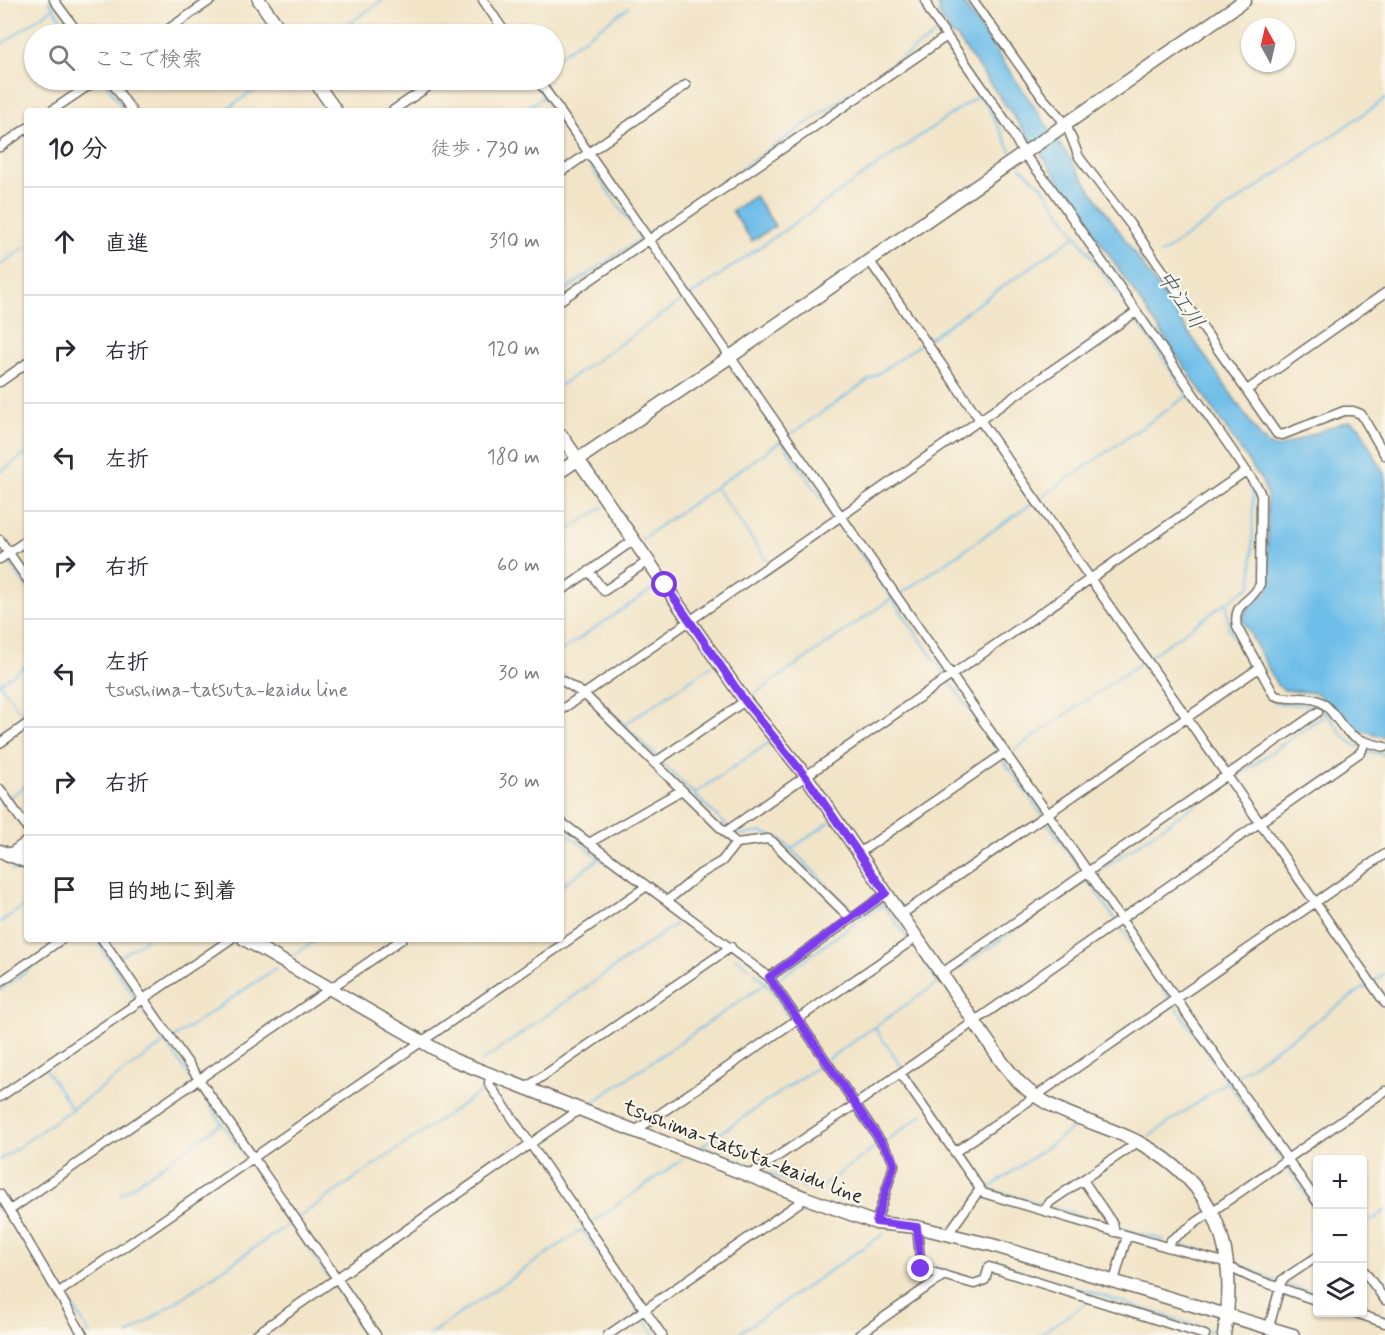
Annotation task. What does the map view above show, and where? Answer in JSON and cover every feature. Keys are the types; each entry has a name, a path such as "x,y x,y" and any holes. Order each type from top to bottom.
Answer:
{"street":[{"path":"54,0 72,24"},
{"path":"176,24 211,0"},
{"path":"260,0 276,24"},
{"path":"483,0 499,24"},
{"path":"925,0 946,35 1258,488 1260,495 1260,584 1257,593 1240,605 1235,615 1237,627 1274,695 1281,698 1318,700 1328,706 1350,734 1365,742 1385,747"},
{"path":"973,0 1062,126 1079,157 1132,228 1277,434 1282,435 1344,411 1353,411 1361,414 1385,455"},
{"path":"564,469 730,357 1245,0"},
{"path":"564,298 946,35"},
{"path":"564,170 686,85"},
{"path":"55,108 82,90"},
{"path":"117,90 130,108"},
{"path":"321,90 334,108"},
{"path":"396,108 423,90"},
{"path":"545,90 557,108"},
{"path":"564,118 1313,1197"},
{"path":"0,147 24,130"},
{"path":"869,260 1385,1003"},
{"path":"1247,390 1385,293"},
{"path":"564,708 1136,312"},
{"path":"0,382 24,365"},
{"path":"564,439 745,701 806,777 1002,1062 1020,1084 1062,1110 1138,1142 1176,1167 1197,1189 1212,1212 1221,1234 1229,1265 1228,1314 1224,1335"},
{"path":"725,832 1246,471"},
{"path":"0,540 24,574"},
{"path":"564,589 634,540"},
{"path":"0,559 24,542"},
{"path":"589,571 604,591 648,561"},
{"path":"902,915 1259,668"},
{"path":"564,682 584,694 736,843"},
{"path":"654,763 745,701"},
{"path":"944,976 1229,778 1318,712"},
{"path":"0,742 24,726"},
{"path":"748,1176 856,1104 1361,752 1365,742"},
{"path":"859,853 1006,752"},
{"path":"0,789 24,824"},
{"path":"589,843 682,790"},
{"path":"564,826 668,900 769,977 892,1158 894,1165 876,1222"},
{"path":"668,900 700,874 722,861 736,843 768,839 851,919"},
{"path":"3,856 24,845"},
{"path":"956,1152 1385,854"},
{"path":"3,856 24,861"},
{"path":"60,1292 647,886"},
{"path":"769,977 886,893"},
{"path":"635,1131 917,937"},
{"path":"0,982 58,942"},
{"path":"104,942 376,1335"},
{"path":"0,1097 227,942"},
{"name":"tsushima-tatsuta-kaidu line","path":"249,942 454,1060 806,1198 876,1222 917,1227 992,1245 1293,1335"},
{"path":"10,1210 398,942"},
{"path":"524,1089 730,948"},
{"path":"900,1073 983,1193 1229,1265 1252,1278 1313,1300"},
{"path":"490,1075 489,1084 662,1335"},
{"path":"1167,1247 1171,1240 1385,1091"},
{"path":"255,1335 579,1110"},
{"path":"1044,1211 1050,1202 1138,1142"},
{"path":"1083,1180 1113,1224 1115,1232"},
{"path":"948,1234 980,1189"},
{"path":"0,1194 60,1292 83,1335"},
{"path":"608,1335 806,1198"},
{"path":"917,1227 921,1269 974,1284 985,1280 989,1267 1205,1335"},
{"path":"1114,1281 1126,1236"},
{"path":"1269,1327 1282,1280 1313,1259"},
{"path":"860,1335 944,1275"},
{"path":"1367,1275 1385,1300"},
{"path":"1367,1317 1385,1323"}],"water":[{"path":"935,0 961,0 1261,438 1269,445 1278,448 1344,422 1351,421 1359,426 1385,476 1385,737 1360,730 1341,717 1317,693 1284,690 1277,685 1242,618 1248,608 1268,591 1267,495 1263,483 1043,157 956,36 953,36 939,14 939,5"},
{"path":"755,196 775,226 752,241 732,211"}],"waterway":[{"path":"48,0 65,24"},
{"path":"348,24 383,0"},
{"path":"477,0 494,24"},
{"path":"918,0 925,10"},
{"path":"30,24 55,7"},
{"path":"564,52 629,7"},
{"path":"0,45 24,28"},
{"path":"648,233 939,32"},
{"path":"943,44 989,109 1011,151"},
{"path":"111,90 123,108"},
{"path":"228,108 254,90"},
{"path":"539,90 551,108"},
{"path":"691,295 979,95"},
{"path":"526,108 543,97"},
{"path":"1161,254 1385,99"},
{"path":"564,127 582,153"},
{"path":"585,158 641,238"},
{"path":"1021,168 1042,186 1130,311"},
{"path":"928,339 1075,236"},
{"path":"564,291 643,237"},
{"path":"0,265 24,248"},
{"path":"564,383 686,298"},
{"path":"1135,318 1241,471"},
{"path":"788,436 922,343"},
{"path":"1039,499 1187,396"},
{"path":"640,540 784,439"},
{"path":"782,441 834,516"},
{"path":"0,472 24,455"},
{"path":"1149,657 1250,586 1252,581 1253,494 1245,476"},
{"path":"716,488 768,562"},
{"path":"899,595 1033,503"},
{"path":"564,533 603,507"},
{"path":"839,522 945,675"},
{"path":"0,548 3,552"},
{"path":"7,559 24,584"},
{"path":"564,649 657,586"},
{"path":"750,697 891,599"},
{"path":"1227,603 1228,626 1251,669"},
{"path":"1010,753 1143,661"},
{"path":"624,725 711,666"},
{"path":"0,683 24,667"},
{"path":"1257,674 1275,703 1308,705 1320,709 1332,720 1346,739 1359,747"},
{"path":"564,676 586,690"},
{"path":"949,681 999,752"},
{"path":"0,684 24,716"},
{"path":"592,694 657,757"},
{"path":"1233,779 1329,712"},
{"path":"694,794 770,742"},
{"path":"1272,819 1367,755 1369,751 1385,755"},
{"path":"1002,758 1042,814"},
{"path":"662,763 727,826"},
{"path":"949,975 1228,782"},
{"path":"10,797 24,787"},
{"path":"867,853 921,815"},
{"path":"1046,820 1082,871"},
{"path":"791,849 830,822"},
{"path":"564,832 640,887"},
{"path":"733,832 744,835 761,832 781,839 854,912"},
{"path":"564,884 600,858"},
{"path":"11,870 24,873"},
{"path":"1087,879 1115,919"},
{"path":"646,891 678,914"},
{"path":"862,918 883,904 908,939"},
{"path":"0,922 24,906"},
{"path":"481,1062 684,918"},
{"path":"777,980 862,918"},
{"path":"1118,926 1170,999"},
{"path":"0,990 69,942"},
{"path":"97,942 137,1000"},
{"path":"119,957 142,942"},
{"path":"293,956 313,942"},
{"path":"912,944 938,982"},
{"path":"735,957 750,968"},
{"path":"175,1037 276,968"},
{"path":"754,972 766,983 790,1019"},
{"path":"1374,981 1385,973"},
{"path":"828,1059 942,980"},
{"path":"589,1105 766,983"},
{"path":"1235,1077 1368,985"},
{"path":"140,1005 192,1080"},
{"path":"1175,1005 1280,1158"},
{"path":"794,1024 821,1063"},
{"path":"874,1027 902,1067"},
{"path":"0,1160 166,1042"},
{"path":"700,1147 824,1062"},
{"path":"46,1070 73,1110"},
{"path":"907,1072 957,1147"},
{"path":"1147,1138 1228,1081"},
{"path":"196,1086 247,1159"},
{"path":"299,1217 486,1088"},
{"path":"886,1141 923,1114"},
{"path":"120,1195 222,1123"},
{"path":"988,1189 1078,1125"},
{"path":"703,1145 709,1150 755,1168"},
{"path":"762,1171 815,1191 879,1145"},
{"path":"962,1153 988,1189 1043,1205"},
{"path":"588,1225 683,1159"},
{"path":"251,1165 330,1279"},
{"path":"1285,1165 1316,1209"},
{"path":"1054,1207 1105,1224"},
{"path":"1367,1224 1385,1211"},
{"path":"128,1335 293,1221"},
{"path":"429,1335 584,1228"},
{"path":"582,1229 638,1310"},
{"path":"1119,1229 1164,1240"},
{"path":"736,1335 886,1232"},
{"path":"1175,1244 1217,1254"},
{"path":"924,1264 975,1280 981,1277 988,1261 1214,1332"},
{"path":"1236,1263 1278,1282"},
{"path":"1285,1282 1285,1284 1313,1293"},
{"path":"334,1284 370,1335"},
{"path":"66,1294 90,1335"},
{"path":"1039,1335 1089,1301"},
{"path":"1367,1312 1385,1317"},
{"path":"642,1316 655,1335"}],"route":[{"path":"665,585 745,701 806,777 886,893 769,977 892,1158 894,1165 876,1222 917,1227 921,1269"}],"water label":[{"name":"中江川","path":"1180,300"}]}
